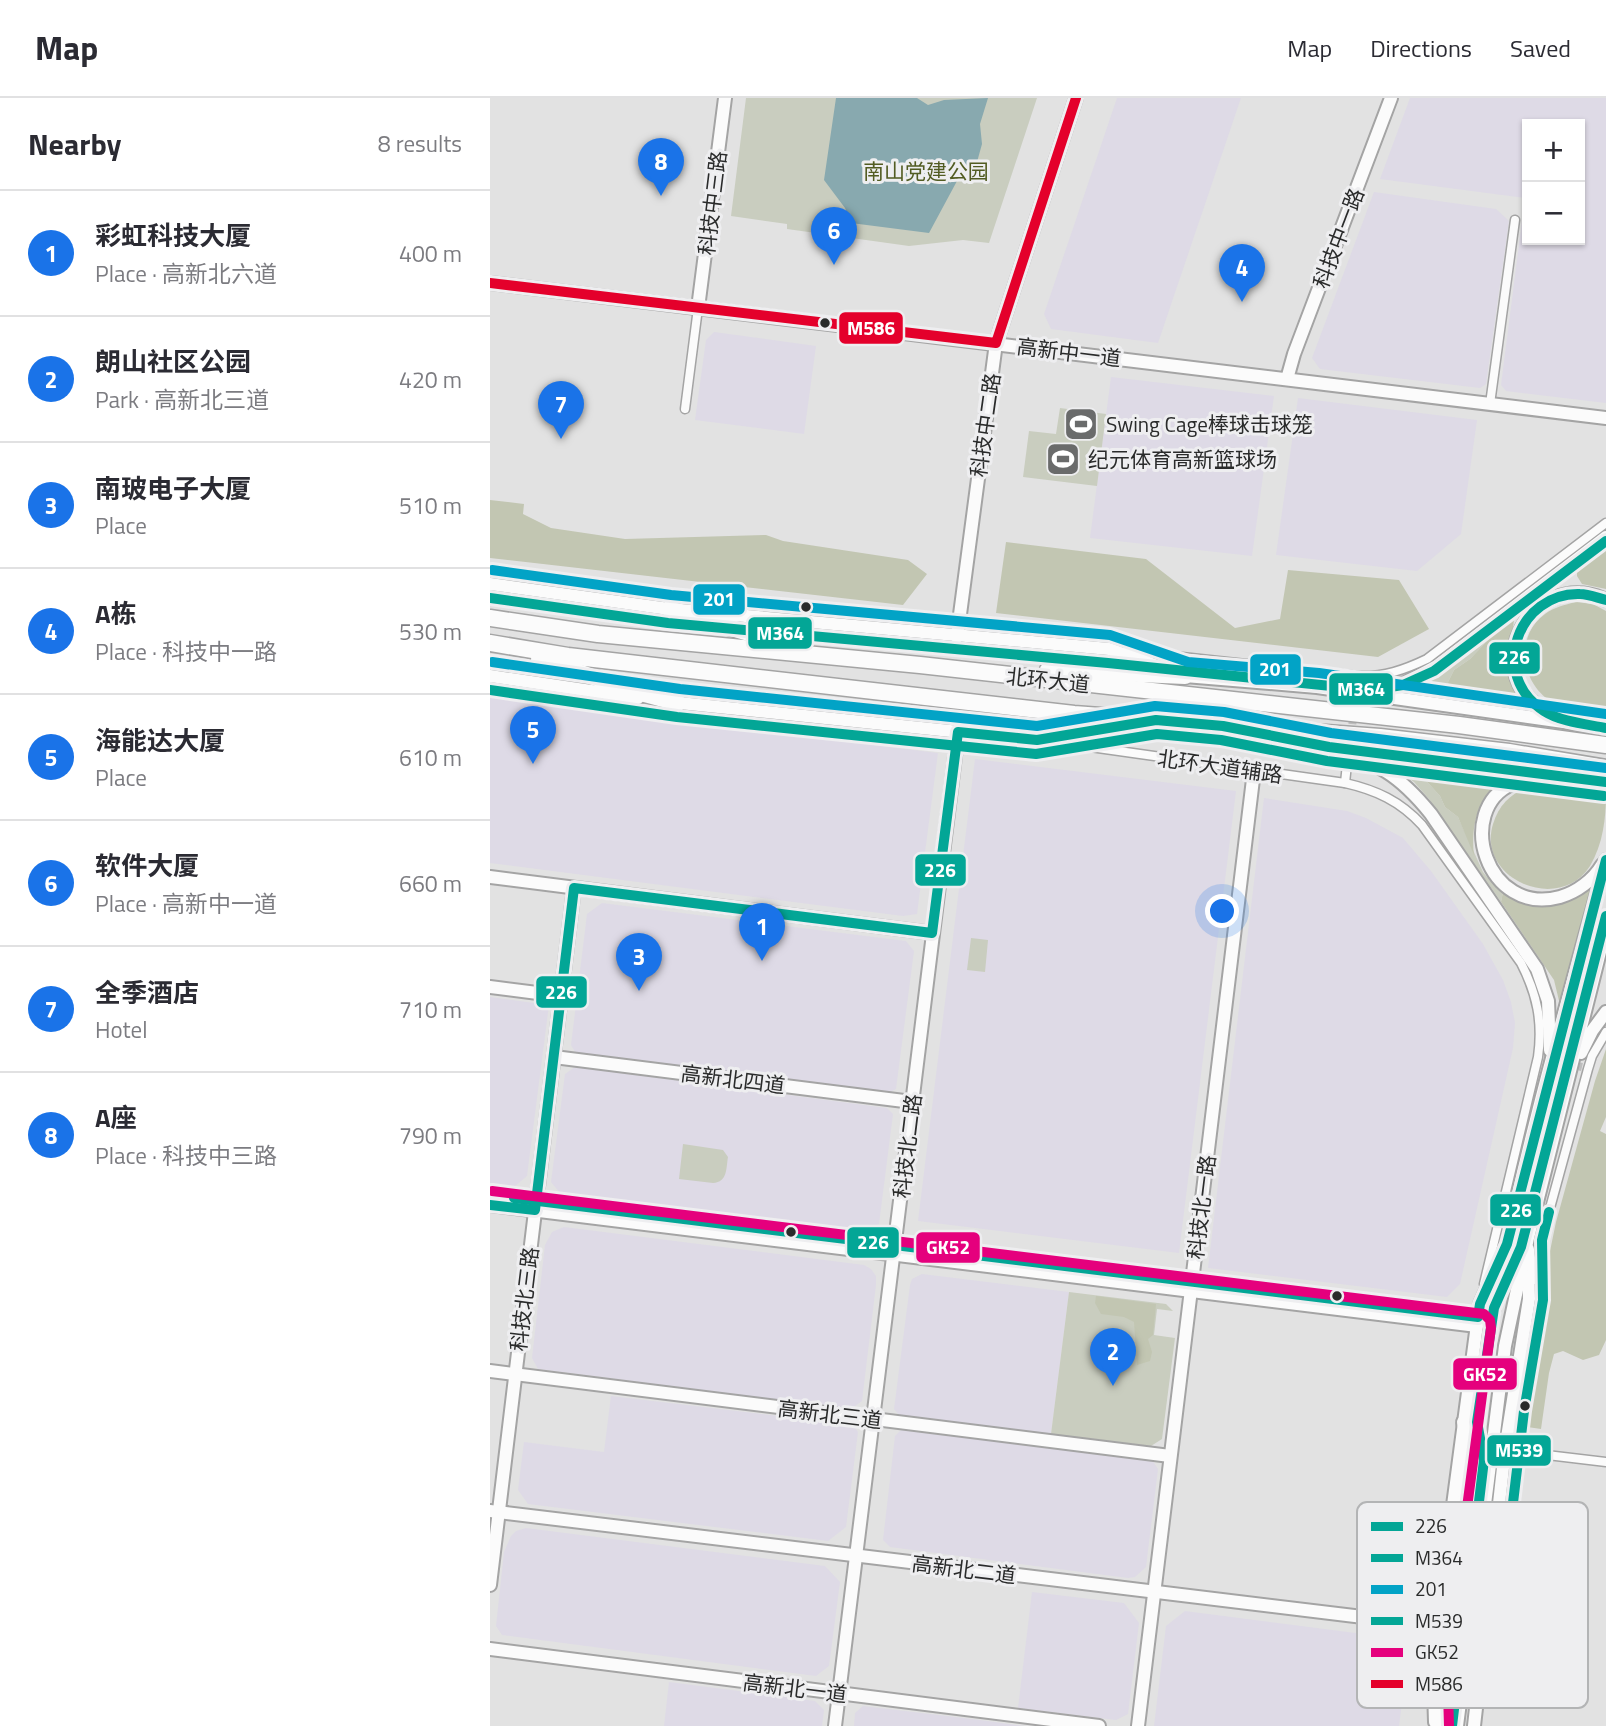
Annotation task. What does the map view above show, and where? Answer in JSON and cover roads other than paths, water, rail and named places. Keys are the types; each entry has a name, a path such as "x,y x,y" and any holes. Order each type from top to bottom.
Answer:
{"highway":[{"path":"668,609 842,659"},
{"name":"北环大道","path":"490,618 598,634 920,665 1606,744"},
{"path":"490,644 678,703"},
{"name":"北环大道","path":"490,644 568,656 1074,714 1392,738 1509,752 1606,768"},
{"path":"920,665 1185,676"}],"main road":[{"name":"科技中三路","path":"698,309 724,98"},
{"name":"科技中二路","path":"957,637 996,343 1076,98"},
{"name":"科技中一路","path":"1287,379 1294,354 1391,98"},
{"name":"高新中一道","path":"490,283 1606,418"},
{"path":"490,584 668,609 1109,649 1185,676 1375,690 1390,688 1421,676 1606,537"},
{"path":"1585,724 1542,710 1525,695 1515,675 1514,643 1532,613 1552,599 1584,593 1606,600"},
{"name":"北环大道辅路","path":"490,676 678,703 1037,740"},
{"path":"1317,687 1606,728"},
{"path":"1037,740 1156,720"},
{"name":"北环大道辅路","path":"1223,726 1329,747"},
{"name":"科技北二路","path":"835,1726 958,732"},
{"path":"1329,747 1606,782"},
{"path":"1329,747 1379,766 1405,784 1533,962 1544,986 1550,1023 1549,1054 1541,1107"},
{"name":"科技北一路","path":"1138,1726 1254,771"},
{"path":"1567,776 1523,780 1497,795 1483,824 1484,852 1489,866 1508,888 1520,895 1549,899 1578,889 1600,869 1606,859"},
{"path":"1464,1502 1485,1357 1507,1244 1606,859"},
{"path":"490,877 932,933"},
{"name":"科技北三路","path":"490,1585 494,1512 515,1374 574,888"},
{"path":"1484,1502 1498,1388 1528,1238 1606,928"},
{"path":"490,987 561,996"},
{"path":"1562,1102 1586,1042 1606,1012"},
{"name":"高新北四道","path":"554,1056 912,1102"},
{"path":"490,1195 536,1206"},
{"path":"490,1205 536,1206 1477,1322"},
{"path":"1499,1502 1529,1299 1528,1238"},
{"path":"1453,1502 1480,1304 1507,1244"},
{"name":"高新北三道","path":"490,1371 1170,1456"},
{"path":"1463,1422 1470,1458"},
{"name":"高新北二道","path":"494,1512 1357,1616"},
{"name":"高新北一道","path":"490,1649 1099,1726"},
{"path":"1435,1708 1436,1726"},
{"path":"1436,1726 1438,1708"},
{"path":"1474,1726 1476,1708"},
{"path":"1457,1726 1459,1710"},
{"path":"1459,1710 1465,1726"}],"street":[{"path":"1490,404 1515,220"},
{"path":"685,409 698,309"},
{"path":"1109,649 1358,680 1398,672 1427,659 1606,523"},
{"name":"北环大道辅路","path":"1037,740 1345,783 1382,794 1411,813 1422,825 1506,942 1532,986 1538,1006 1541,1058 1480,1304"},
{"path":"1345,783 1347,764"},
{"path":"1529,1299 1585,1068 1606,1032"},
{"path":"1505,1450 1606,1462"}],"water":[{"path":"836,98 917,98 928,105 944,100 988,98 980,124 982,144 977,162 973,169 957,181 929,233 851,223 845,208 824,180"}],"tunnel":[{"path":"1351,736 1357,683"},
{"path":"1544,1058 1582,1067"}],"place":[{"name":"A座","path":"661,196"},
{"name":"软件大厦","path":"834,265"},
{"name":"A栋","path":"1242,302"},
{"name":"Swing Cage棒球击球笼","path":"1081,424"},
{"name":"全季酒店","path":"561,439"},
{"name":"纪元体育高新篮球场","path":"1063,459"},
{"name":"海能达大厦","path":"533,764"},
{"name":"彩虹科技大厦","path":"762,961"},
{"name":"南玻电子大厦","path":"639,991"},
{"name":"朗山社区公园","path":"1113,1386"}],"park label":[{"name":"南山党建公园","path":"926,171"}]}
